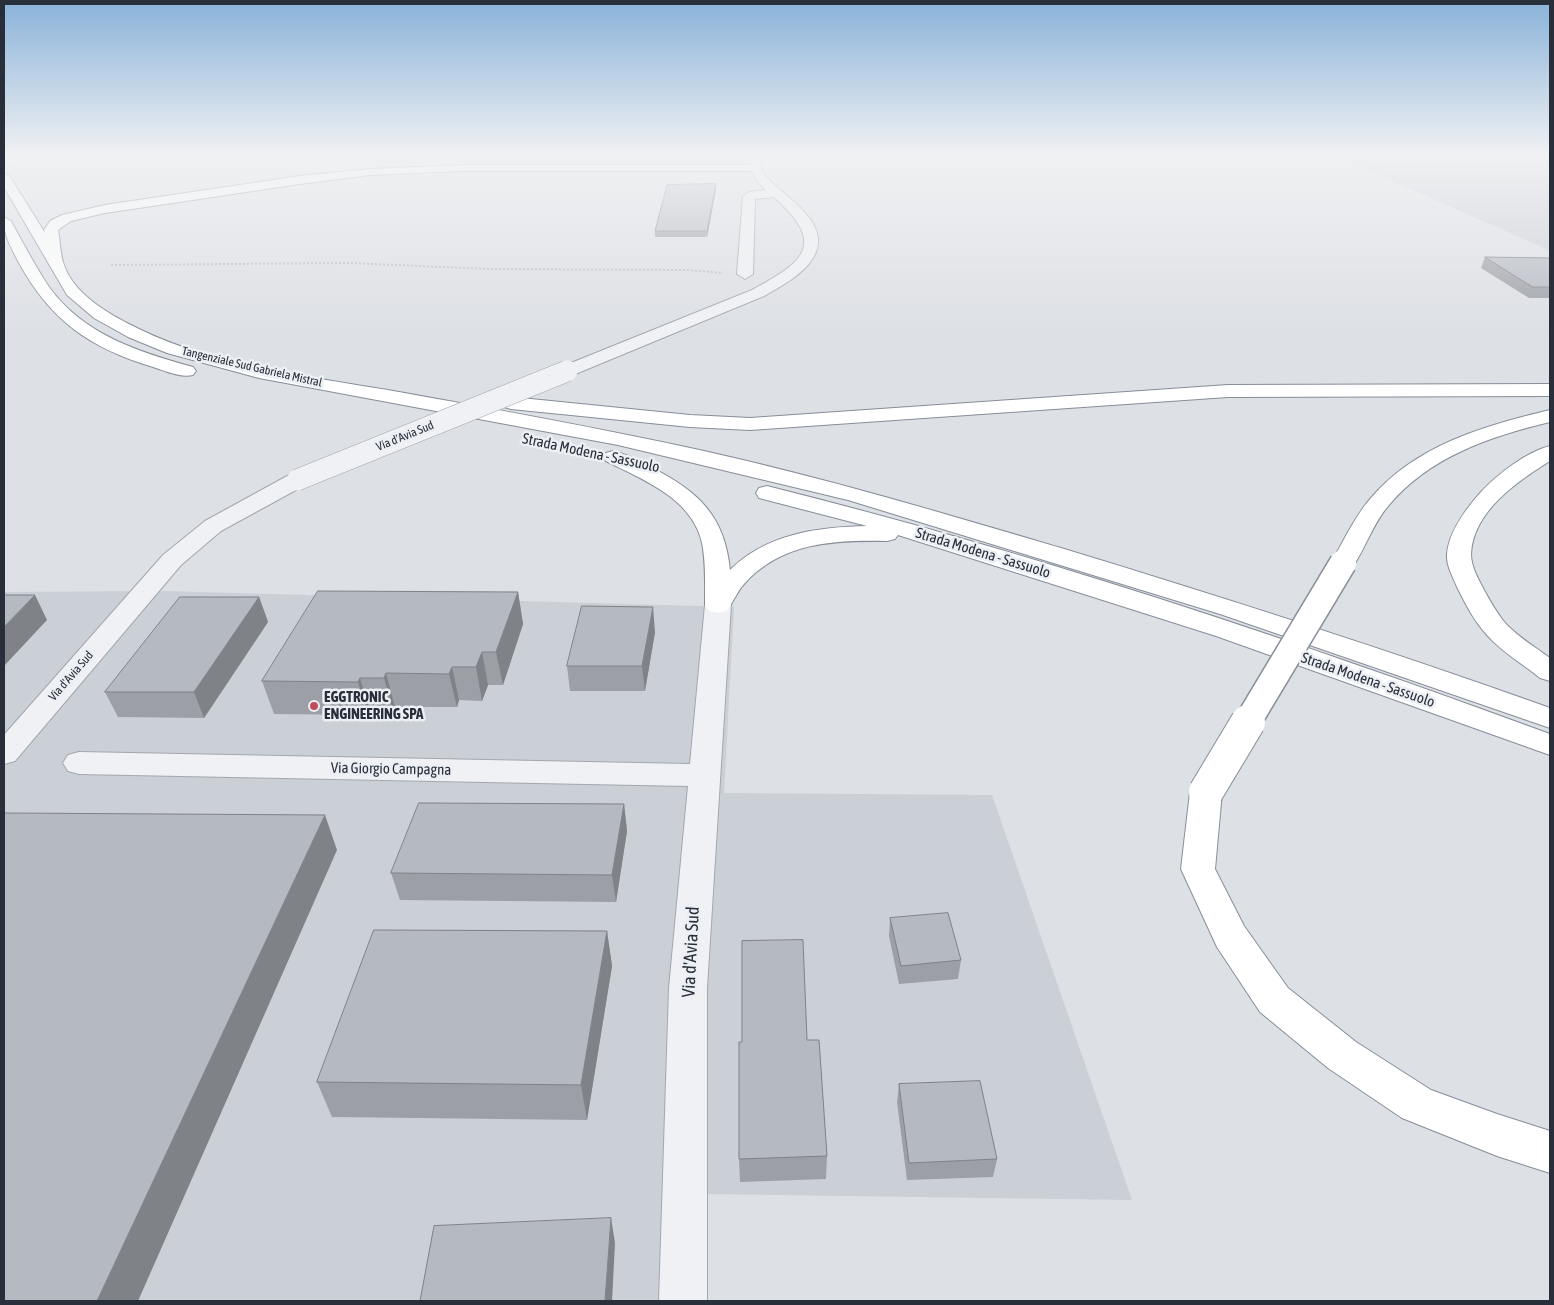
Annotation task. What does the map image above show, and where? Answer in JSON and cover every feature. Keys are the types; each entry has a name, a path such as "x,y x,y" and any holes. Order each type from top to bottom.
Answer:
{"highway":[{"name":"Tangenziale Sud Gabriela Mistral","path":"31,214 73,292 86,305 106,319 171,348 296,379 430,403"},
{"path":"57,265 51,230 55,224 67,218 84,214"},
{"name":"Tangenziale Sud Gabriela Mistral","path":"4,221 42,288 60,311 79,326 110,343 148,360 209,377 401,414"},
{"path":"296,379 690,421 750,424 1228,391 1550,390"},
{"name":"Strada Modena - Sassuolo","path":"430,403 702,458 856,495 1198,597 1420,671 1550,718"},
{"name":"Strada Modena - Sassuolo","path":"401,414 613,457 844,512 943,540 1305,658 1550,745"},
{"path":"1550,416 1508,426 1454,446 1413,471 1379,502 1206,792 1198,869 1230,936 1274,1000 1342,1055 1417,1104 1497,1135 1550,1152"},
{"path":"1550,452 1498,488 1470,520 1458,556 1471,590 1496,629 1550,672"},
{"path":"613,457 662,482 684,497 701,515 712,535 716,559 718,605"},
{"path":"718,605 735,578 753,561 784,545 815,536 886,534 943,540"},
{"path":"1517,733 1550,752"}],"street":[{"path":"745,274 748,214"},
{"name":"Via d'Avia Sud","path":"4,754 172,560 213,526 297,480 758,293 786,278 803,262 812,248 813,236 806,221 798,214"},
{"name":"Via d'Avia Sud","path":"683,1301 688,988 703,775 718,605"},
{"name":"Via Giorgio Campagna","path":"79,763 703,775"}],"path":[{"path":"112,265 350,263 490,269 689,270 745,274"}],"shaded area":[{"path":"1467,214 1550,214 1550,251"},
{"path":"165,591 734,607 724,793 992,795 1132,1200 705,1194 706,1301 4,1301 4,592"}],"building":[{"path":"659,214 710,214 707,231 655,231"},
{"path":"1485,257 1550,258 1550,287 1533,287"},
{"path":"318,591 518,592 496,652 482,652 476,667 452,667 449,674 386,673 384,678 360,678 358,682 262,681"},
{"path":"4,595 35,595 4,627"},
{"path":"180,597 259,597 194,692 105,692"},
{"path":"582,606 653,607 642,666 567,666"},
{"path":"419,803 624,804 612,875 391,873"},
{"path":"4,813 325,815 97,1301 4,1301"},
{"path":"948,913 961,960 901,966 890,918"},
{"path":"374,930 607,931 581,1085 317,1082"},
{"path":"803,940 807,1040 819,1040 827,1156 739,1159 739,1042 742,1042 742,941"},
{"path":"980,1081 997,1159 909,1163 899,1084"},
{"path":"611,1218 605,1301 420,1301 434,1226"}],"place":[{"name":"EGGTRONIC ENGINEERING SPA","path":"314,706"}]}
